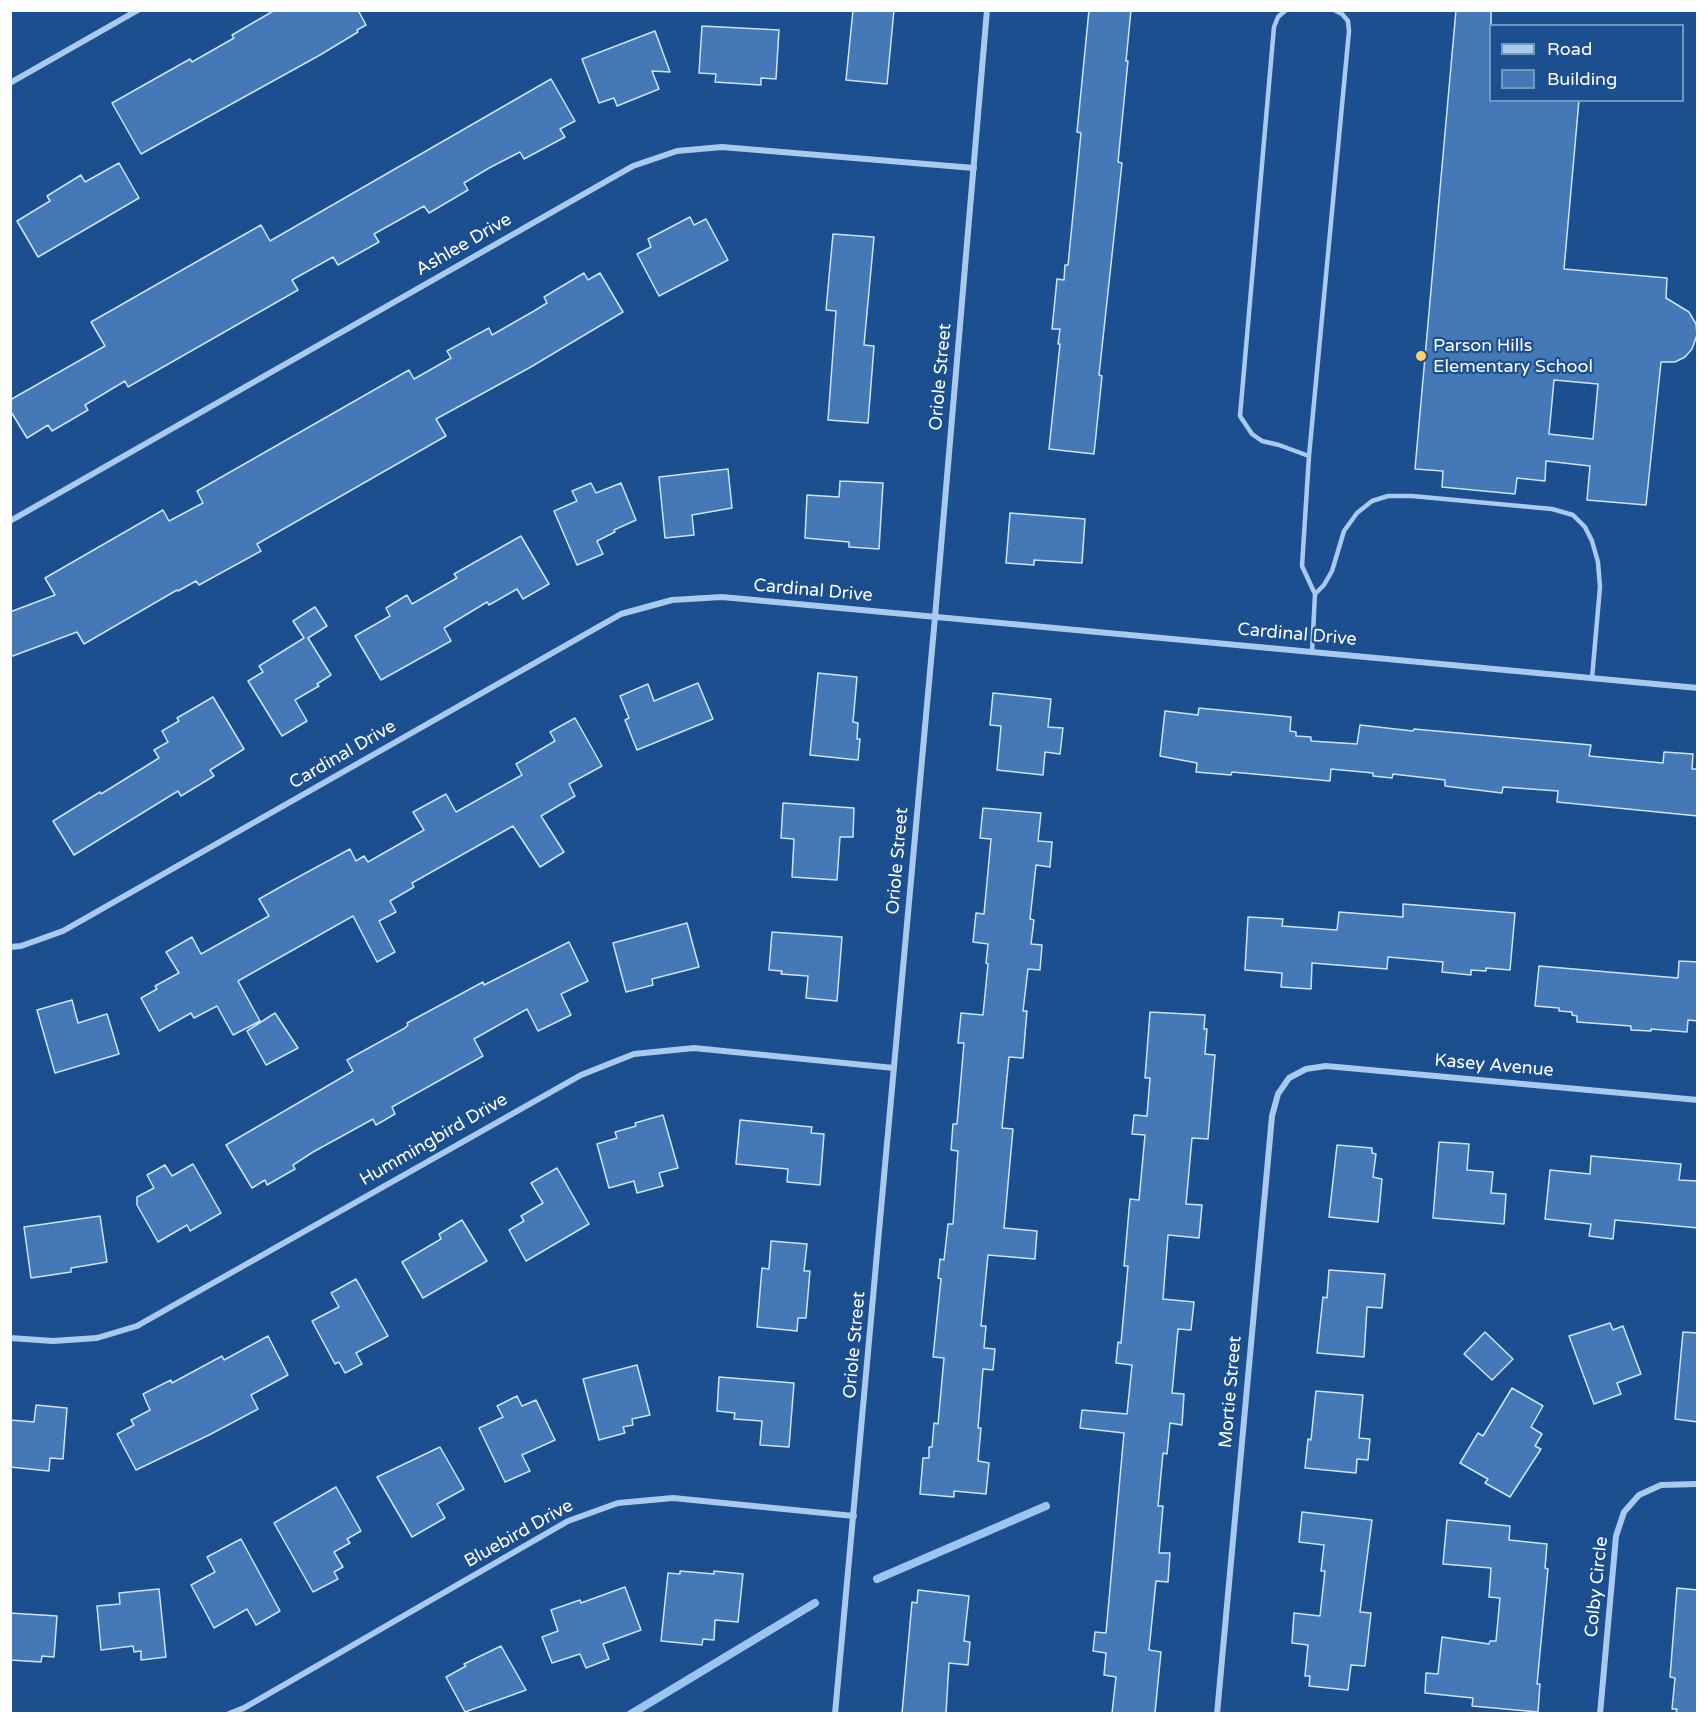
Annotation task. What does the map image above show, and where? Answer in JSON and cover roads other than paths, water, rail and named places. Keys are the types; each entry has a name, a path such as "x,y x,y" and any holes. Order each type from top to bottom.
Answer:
{"street":[{"path":"10,83 138,10"},
{"name":"Oriole Street","path":"835,1713 935,616 987,10"},
{"name":"Ashlee Drive","path":"10,521 633,166 677,151 722,147 974,168"},
{"name":"Cardinal Drive","path":"10,947 21,946 63,931 621,614 672,600 722,597 1698,688"},
{"name":"Hummingbird Drive","path":"10,1338 53,1341 97,1338 137,1326 580,1075 634,1054 694,1048 894,1068"},
{"name":"Kasey Avenue","path":"1289,1078 1306,1069 1326,1066 1698,1100"},
{"name":"Mortie Street","path":"1216,1713 1272,1116 1278,1094 1289,1078"},
{"name":"Colby Circle","path":"1600,1713 1616,1536 1624,1512 1639,1495 1661,1485 1698,1484"},
{"name":"Bluebird Drive","path":"229,1713 244,1708 568,1521 618,1503 673,1497 854,1516"}],"lane":[{"path":"1286,10 1278,16 1274,27 1240,416 1252,434 1262,441 1309,456"},
{"path":"1312,652 1315,594 1302,566 1309,456 1349,31 1348,21 1334,10"},
{"path":"1315,594 1324,585 1332,571 1344,531 1357,513 1372,501 1388,496 1412,496 1552,509 1573,516 1585,527 1593,541 1598,562 1600,587 1592,678"}],"waterway":[{"path":"877,1579 1046,1506"},
{"path":"631,1714 815,1603"}],"place":[{"name":"Parson Hills Elementary School","path":"1421,356"}]}
